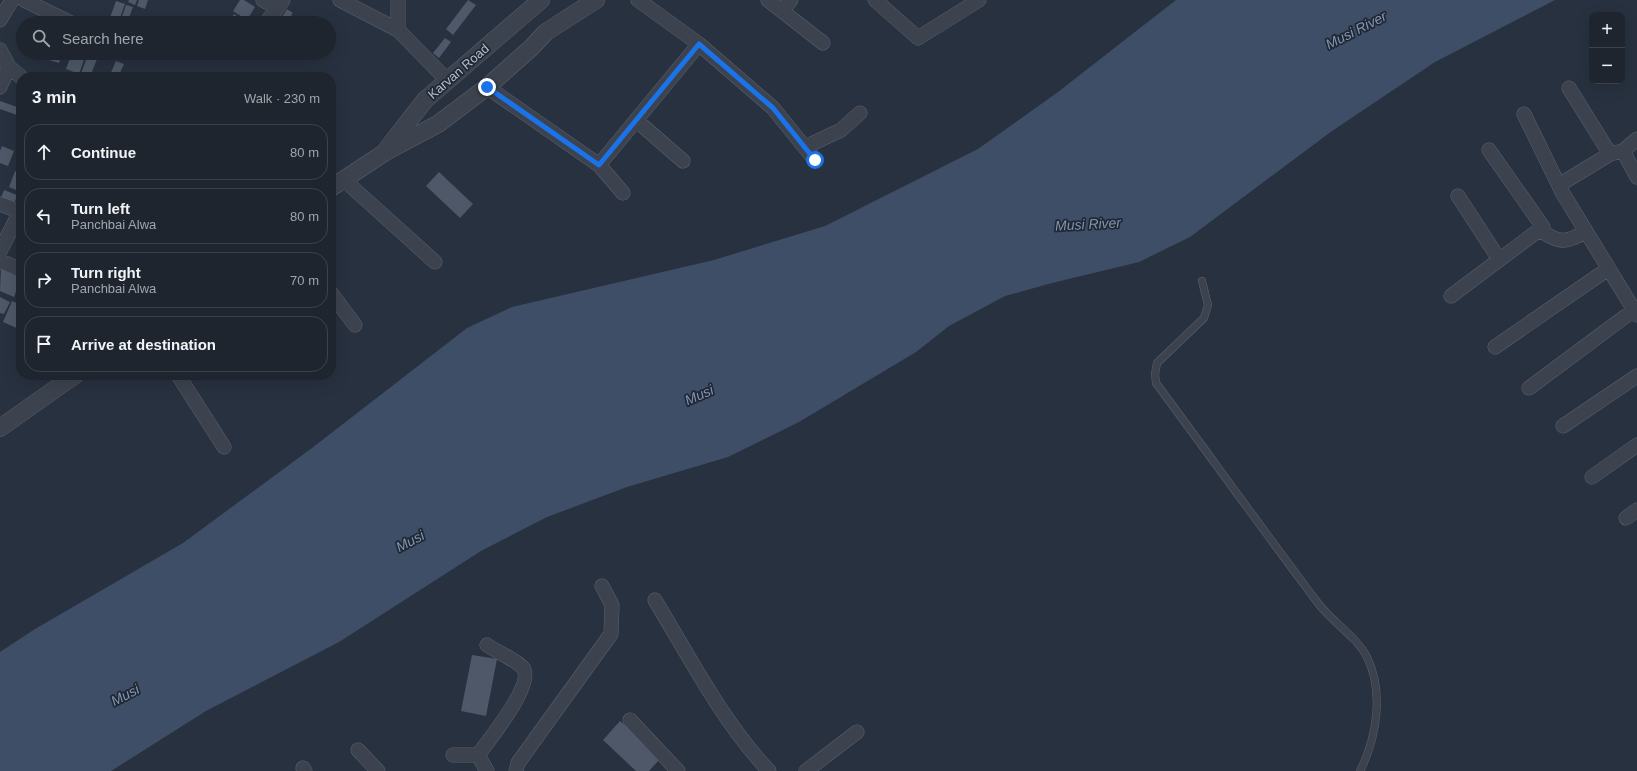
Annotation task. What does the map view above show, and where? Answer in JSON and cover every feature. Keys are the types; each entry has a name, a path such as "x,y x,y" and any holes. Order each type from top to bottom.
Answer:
{"street":[{"path":"0,20 12,0"},
{"path":"24,0 57,16"},
{"path":"263,0 280,4 271,16"},
{"path":"340,0 398,30 447,80"},
{"path":"398,0 398,30"},
{"name":"Karvan Road","path":"387,151 387,148 425,100 541,0"},
{"name":"Karvan Road","path":"337,183 387,151 438,124 487,87 531,48 546,32 596,0"},
{"path":"638,0 699,44 773,108 815,160"},
{"path":"768,0 822,43"},
{"path":"782,11 791,0"},
{"path":"875,0 918,38 979,0"},
{"path":"599,165 699,44"},
{"path":"0,50 9,67 16,73"},
{"path":"0,87 9,67"},
{"path":"487,87 599,165 623,193"},
{"path":"1569,88 1616,153 1637,176"},
{"path":"805,147 841,130 860,113"},
{"path":"1524,114 1559,185 1608,269 1636,313 1529,388"},
{"path":"636,120 683,161"},
{"path":"1559,185 1616,153 1637,139"},
{"path":"1451,296 1543,227 1489,150"},
{"path":"337,183 435,262"},
{"path":"1458,196 1499,259"},
{"path":"0,204 16,209"},
{"path":"0,251 16,221"},
{"path":"1539,230 1557,241 1572,240 1586,231"},
{"path":"0,261 16,268"},
{"path":"1495,347 1608,269"},
{"path":"336,300 355,325"},
{"path":"1563,426 1637,376"},
{"path":"2,425 68,380"},
{"path":"181,380 224,447"},
{"path":"1592,477 1637,445"},
{"path":"516,771 518,762 611,634 612,605 602,586"},
{"path":"655,600 722,712 751,752 769,771"},
{"path":"478,755 505,719 523,686 526,675 523,667 487,645"},
{"path":"630,720 678,771"},
{"path":"806,771 857,732"},
{"path":"358,750 378,771"},
{"path":"453,755 478,755"},
{"path":"478,755 487,771"}],"lane":[{"path":"1202,281 1208,305 1204,318 1156,363 1156,383 1319,605 1366,656 1374,679 1376,711 1373,738 1360,771"}],"water":[{"path":"1176,0 1555,0 1435,62 1332,131 1190,237 1139,262 1005,296 949,326 916,352 799,422 728,457 627,487 547,517 481,551 339,642 206,711 111,771 0,771 0,652 35,629 183,543 312,448 467,328 512,307 714,260 825,226 978,149 1058,92"}],"building":[{"path":"129,0 137,0 135,5 128,2"},
{"path":"139,0 148,0 145,9 137,6"},
{"path":"240,0 244,0 255,7 249,16 241,16 233,11"},
{"path":"468,0 476,5 453,35 446,29"},
{"path":"116,1 125,4 121,16 111,16"},
{"path":"126,5 133,7 130,16 122,16"},
{"path":"287,9 293,13 291,15 292,16 282,16"},
{"path":"445,38 451,42 439,58 433,53"},
{"path":"49,60 60,60 59,63"},
{"path":"69,60 84,60 80,72 74,72 66,69"},
{"path":"86,60 97,60 92,72 82,72"},
{"path":"116,61 124,64 120,72 111,72"},
{"path":"0,101 16,107 16,115 0,109"},
{"path":"2,146 14,151 8,166 0,163 0,151"},
{"path":"15,171 16,190 9,187"},
{"path":"439,172 473,204 460,218 426,186"},
{"path":"4,190 16,195 14,205 0,200"},
{"path":"1,268 16,275 16,291 14,297 0,291"},
{"path":"0,297 10,302 4,314 0,313"},
{"path":"12,301 16,303 16,328 3,322"},
{"path":"472,655 497,659 486,716 461,711"},
{"path":"620,721 661,758 649,771 636,771 603,740"}],"route":[{"path":"487,87 599,165 699,44 773,108 815,160"}],"water label":[{"name":"Musi River","path":"1356,30"},
{"name":"Musi River","path":"1088,224"},
{"name":"Musi","path":"699,395"},
{"name":"Musi","path":"410,541"},
{"name":"Musi","path":"125,695"}]}
